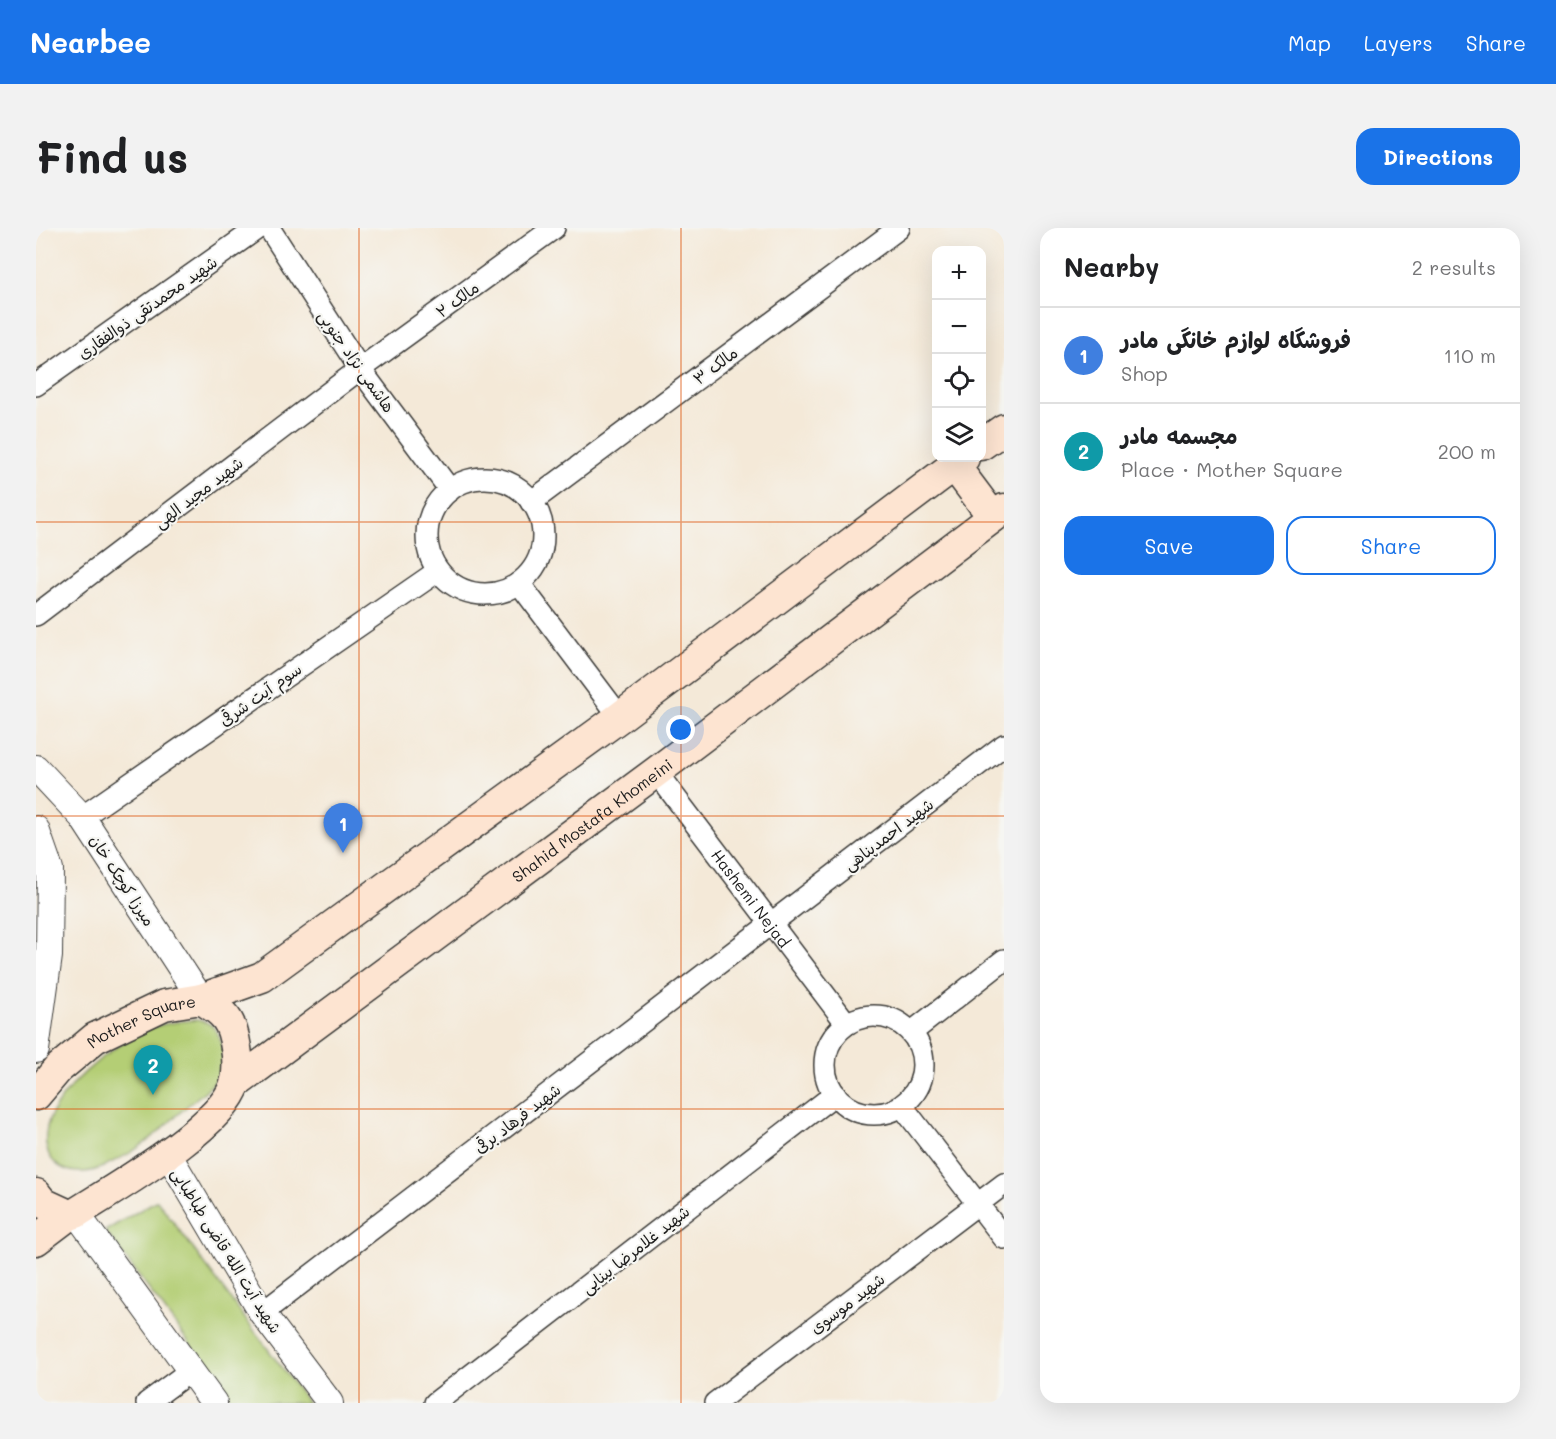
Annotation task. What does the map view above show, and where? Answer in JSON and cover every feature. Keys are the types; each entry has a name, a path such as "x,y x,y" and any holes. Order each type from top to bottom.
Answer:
{"main road":[{"path":"986,442 1004,429"},
{"path":"201,999 262,977 620,717 958,462"},
{"path":"960,462 999,513"},
{"name":"Shahid Mostafa Khomeini","path":"236,1084 656,772 999,513"},
{"name":"Mother Square","path":"36,1095 58,1068 95,1038 164,1005 201,999 221,1011 234,1030 237,1054 236,1084 222,1108 168,1154 73,1214"},
{"path":"36,1194 43,1203 73,1214"},
{"path":"36,1240 73,1214"}],"street":[{"name":"شهید محمدتقی ذوالفقاری","path":"36,385 258,228"},
{"name":"هاشمی نژاد جنوبی","path":"269,228 360,369 450,490"},
{"name":"مالک ۲","path":"360,369 554,228"},
{"name":"مالک ۳","path":"531,502 898,228"},
{"name":"شهید مجید الهی","path":"36,615 360,369"},
{"path":"484,478 502,481 518,489 531,502 540,518 543,536 540,554 532,570 519,583 503,591 485,595 467,592 451,584 438,571 429,555 426,537 429,519 437,503 450,490 466,481 484,478"},
{"name":"سوم آیت شرقی","path":"82,816 438,571"},
{"path":"519,583 620,717"},
{"name":"شهید احمدپناهی","path":"772,923 1004,745"},
{"name":"میرزا کوچک خان","path":"36,768 82,816 201,999"},
{"name":"Hashemi Nejad","path":"656,772 847,1024"},
{"path":"36,829 50,869 49,956 36,1050"},
{"name":"شهید فرهاد برقی","path":"262,1313 772,923"},
{"path":"912,1032 1004,960"},
{"path":"882,1017 903,1024 912,1032 921,1049 924,1064 922,1079 915,1093 902,1106 875,1114 860,1112 846,1105 835,1094 828,1081 825,1065 827,1050 834,1036 847,1024 859,1018 882,1017"},
{"name":"شهید غلامرضا بینایی","path":"435,1403 835,1094"},
{"path":"902,1106 1004,1238"},
{"name":"شهید آیت الله قاضی طباطبایی","path":"168,1154 262,1313 330,1403"},
{"name":"شهید موسوی","path":"715,1403 1004,1184"},
{"path":"73,1214 214,1403"},
{"path":"147,1403 190,1371"}],"green space":[{"path":"197,1020 213,1026 224,1051 223,1068 212,1085 147,1142 105,1166 83,1172 64,1169 56,1163 46,1146 46,1133 50,1118 71,1087 102,1058 134,1036 160,1025"},
{"path":"157,1200 308,1403 234,1403 105,1231"}],"place":[{"name":"فروشگاه لوازم خانگی مادر","path":"343,853"},
{"name":"مجسمه مادر","path":"153,1095"}]}
